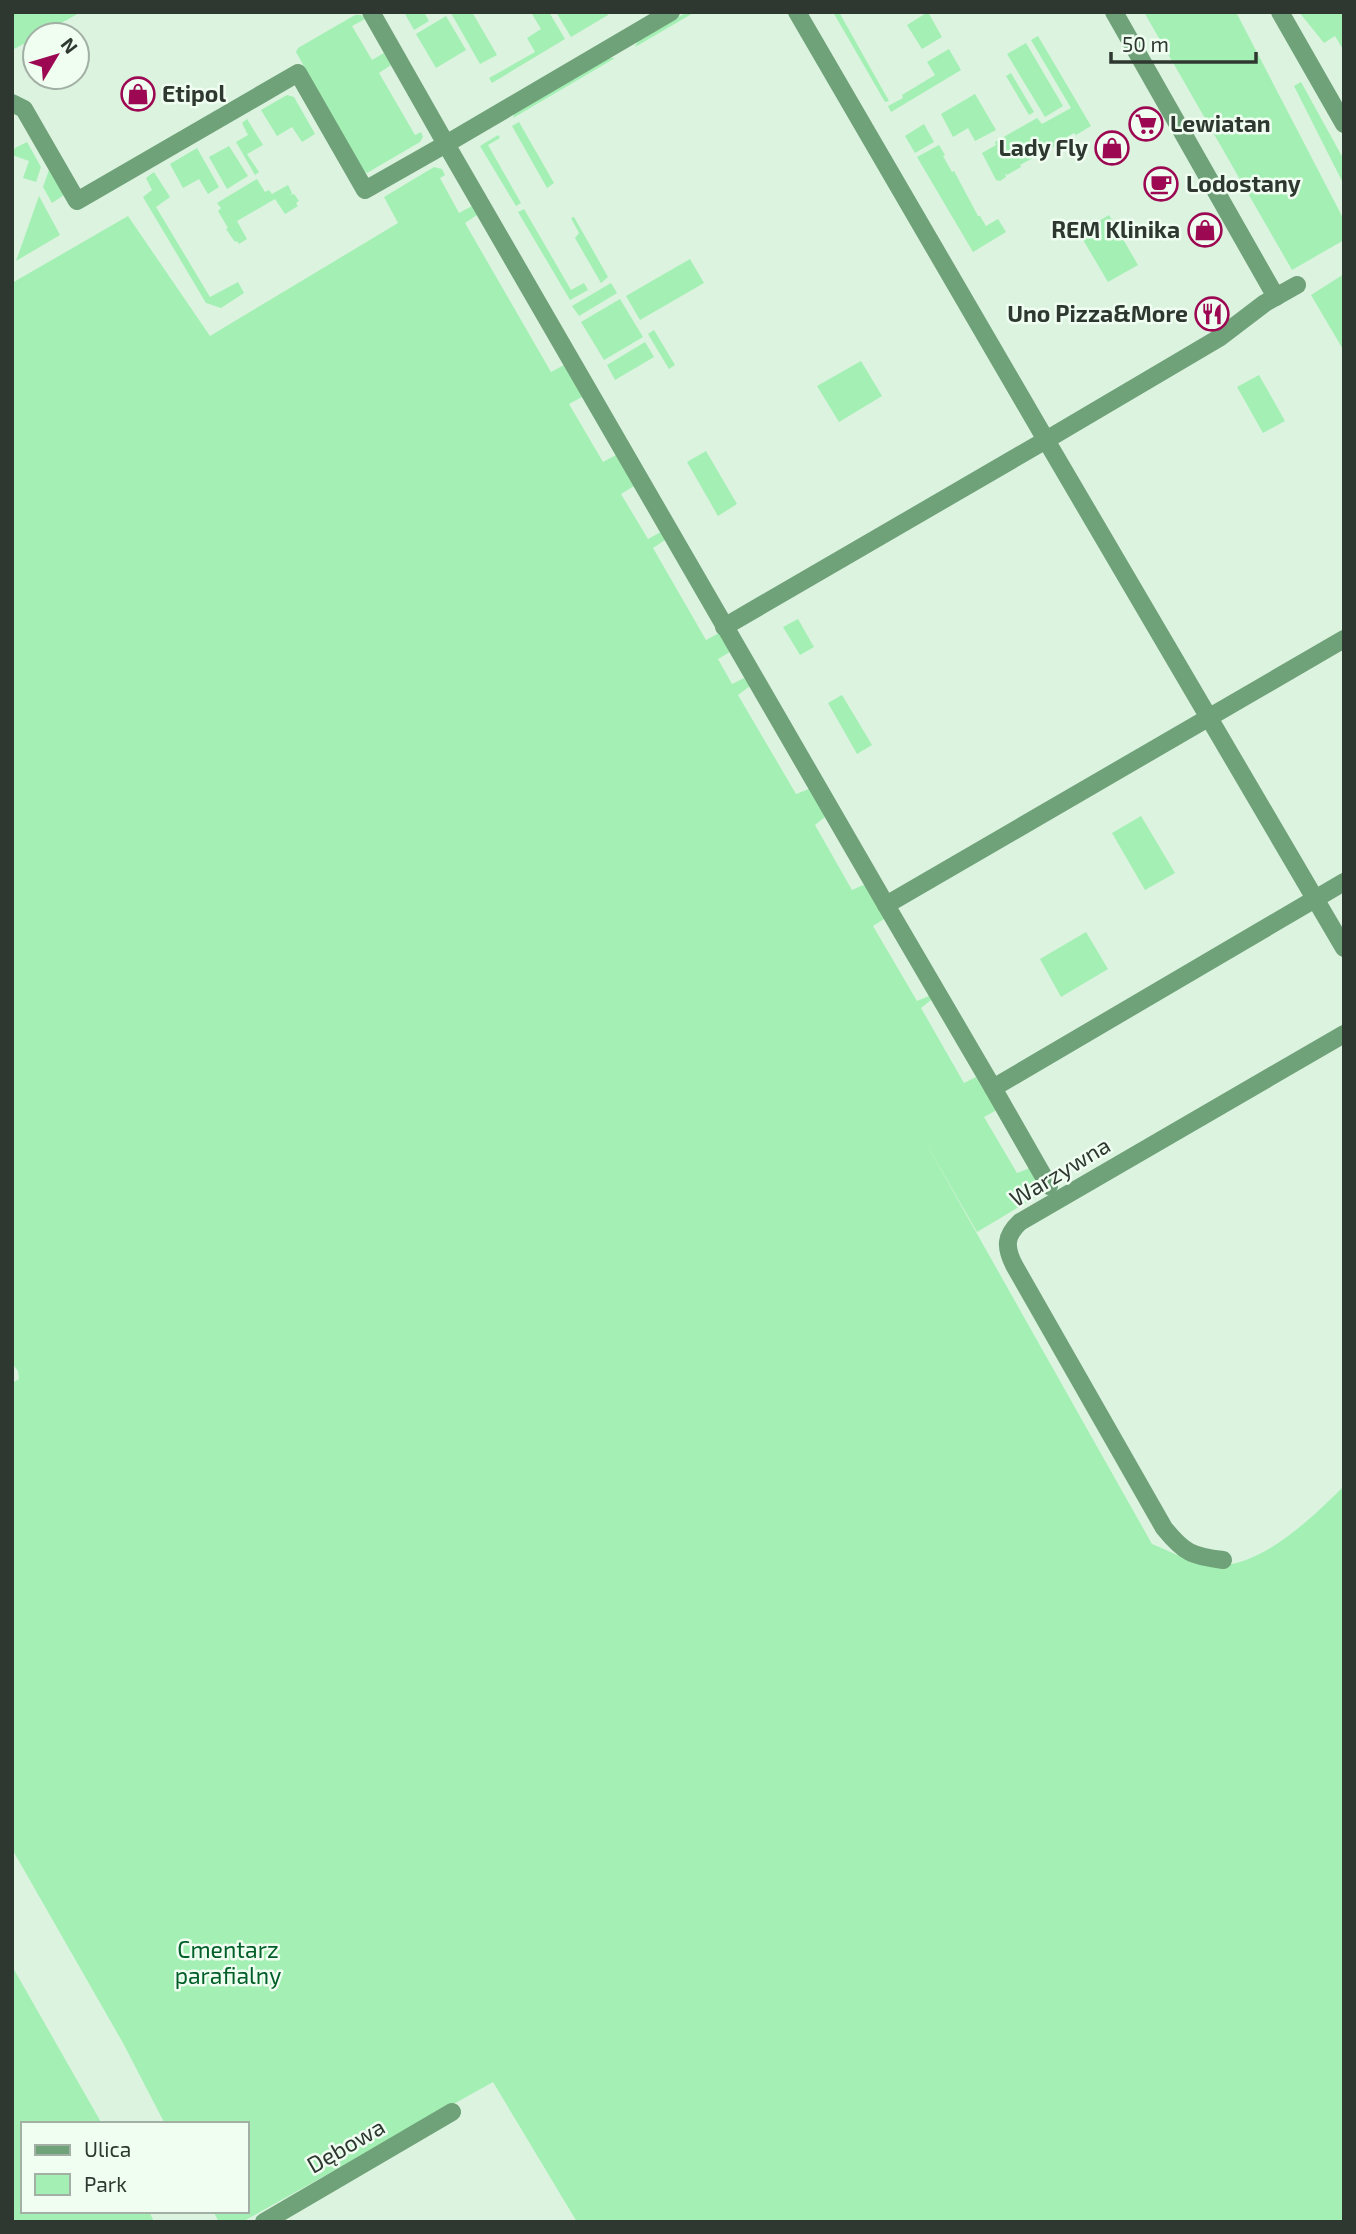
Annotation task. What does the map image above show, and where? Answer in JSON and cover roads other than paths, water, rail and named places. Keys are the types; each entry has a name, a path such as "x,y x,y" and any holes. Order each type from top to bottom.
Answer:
{"street":[{"path":"370,12 1049,1186"},
{"path":"12,103 15,102 24,109 77,201 298,72 365,190 671,12"},
{"path":"797,12 1344,948"},
{"path":"1114,12 1276,297"},
{"path":"1280,12 1344,124"},
{"path":"724,627 1219,338 1234,325 1297,285"},
{"path":"886,905 1344,639"},
{"path":"993,1088 1344,883"},
{"name":"Warzywna","path":"1223,1560 1204,1558 1185,1551 1164,1528 1014,1265 1007,1252 1007,1240 1020,1222 1344,1034"},
{"name":"Dębowa","path":"264,2222 452,2112"}],"place":[{"name":"Etipol","path":"138,94"},
{"name":"Lewiatan","path":"1146,124"},
{"name":"Lady Fly","path":"1112,148"},
{"name":"Lodostany","path":"1161,184"},
{"name":"REM Klinika","path":"1205,230"},
{"name":"Uno Pizza&More","path":"1212,314"}],"park label":[{"name":"Cmentarz parafialny","path":"228,1963"}]}
